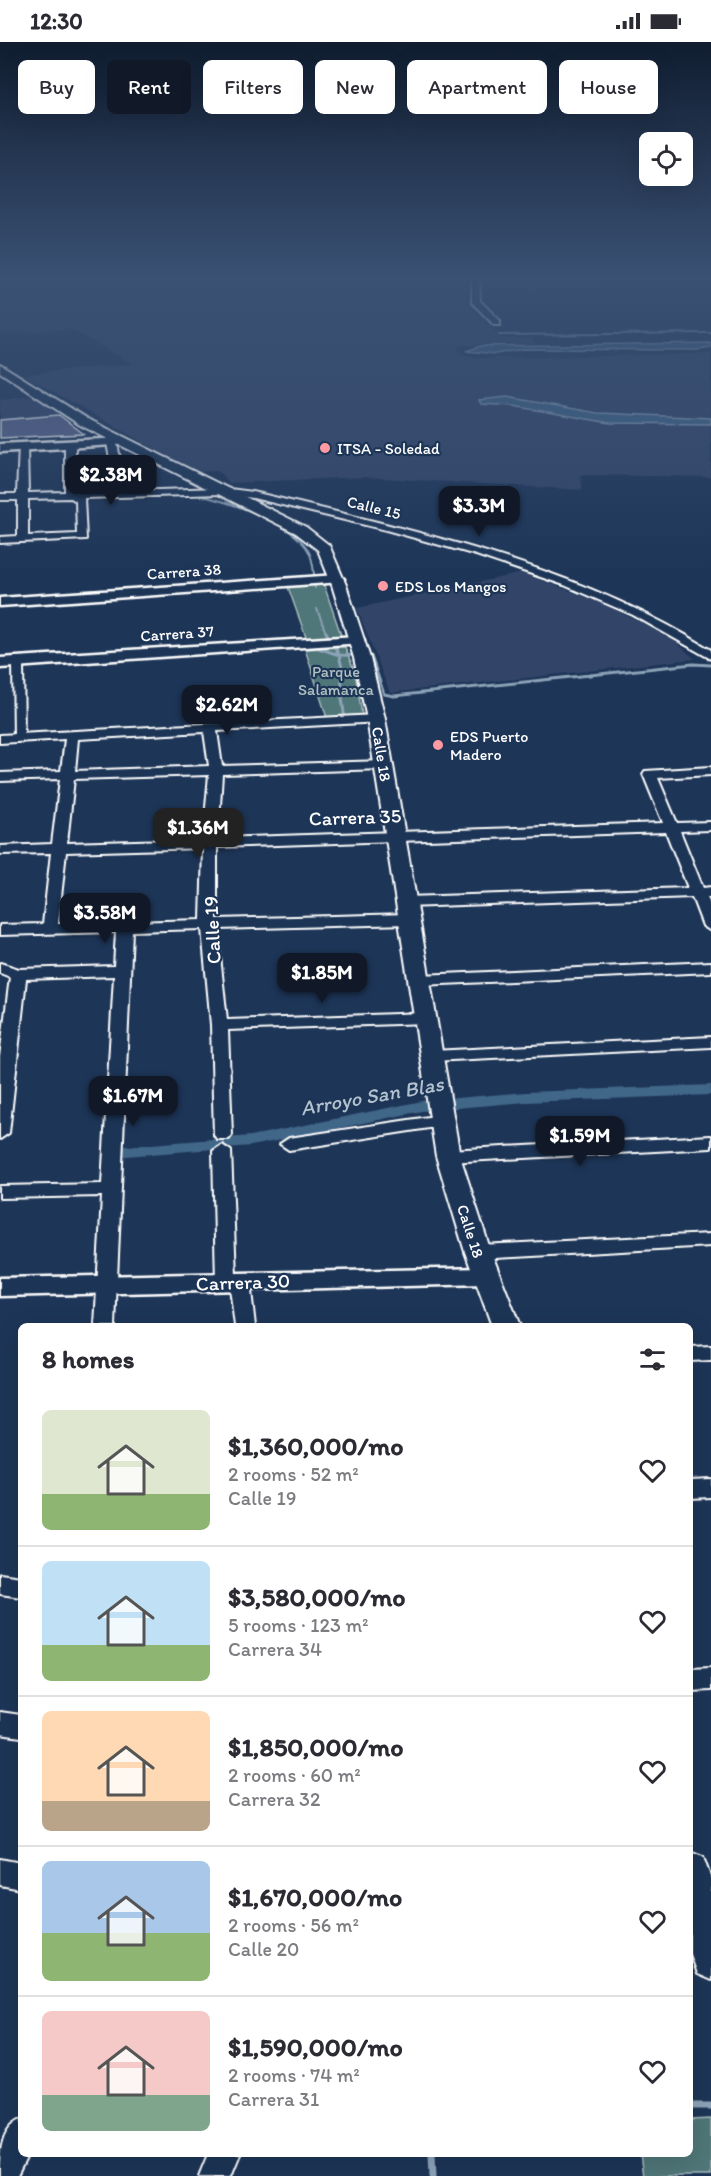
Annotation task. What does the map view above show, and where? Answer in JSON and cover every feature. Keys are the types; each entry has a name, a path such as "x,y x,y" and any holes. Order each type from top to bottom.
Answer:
{"main road":[{"name":"Calle 18","path":"15,377 84,422 222,490 315,539 324,548 337,579 360,650 376,719 448,1156 482,1264 505,1323"},
{"path":"697,1890 711,1961"}],"street":[{"path":"0,448 125,442"},
{"path":"112,443 121,492"},
{"path":"0,540 82,537 81,500 70,493 70,445"},
{"path":"21,447 23,539"},
{"name":"Calle 15","path":"0,498 70,493 222,490 253,495 442,541 534,570 612,600 660,623 711,655"},
{"name":"Carrera 38","path":"0,600 337,579"},
{"name":"Carrera 37","path":"0,663 330,641 360,650"},
{"path":"18,662 19,738"},
{"path":"0,739 376,719"},
{"name":"Calle 19","path":"206,728 210,729 216,771 210,842 209,923 219,1025 222,1143 233,1282 244,1323"},
{"path":"50,928 72,735"},
{"path":"0,777 384,765"},
{"path":"711,771 650,774 669,828 704,892 711,926"},
{"name":"Carrera 35","path":"0,850 711,826"},
{"path":"0,930 209,923 704,892"},
{"path":"105,1323 124,927"},
{"path":"420,980 711,967"},
{"path":"0,968 18,974 122,972"},
{"path":"0,1133 18,974"},
{"path":"219,1025 426,1018"},
{"path":"432,1056 711,1042"},
{"path":"289,1144 440,1109"},
{"path":"448,1156 711,1142"},
{"path":"0,1192 112,1190"},
{"name":"Carrera 30","path":"0,1287 233,1282 482,1264 711,1240"},
{"path":"693,1354 711,1353"},
{"path":"693,1489 711,1488"},
{"path":"0,1584 18,1587"},
{"path":"693,1680 711,1679"},
{"path":"0,1723 18,1726"},
{"path":"0,1872 18,1875"},
{"path":"0,2175 18,2141"},
{"path":"215,2176 223,2157"}],"shaded area":[{"path":"27,377 711,377 711,417 626,416 507,397 479,400 481,404 513,406 610,423 711,424 711,477 580,475 583,490 364,477 229,483 218,471 198,472"},
{"path":"35,396 59,415 0,420 0,400"},
{"path":"507,397 598,413 711,418 711,424 610,423 513,406 481,404 479,400"},
{"path":"522,573 599,602 642,623 670,637 695,659 390,693 357,608"}],"green space":[{"name":"Parque Salamanca","path":"324,585 342,638 307,640 288,587"},
{"name":"Parque Salamanca","path":"345,647 355,673 362,715 327,718 305,649"},
{"path":"711,2119 711,2176 643,2176 640,2157 693,2157 693,2120"}],"building":[{"path":"59,415 84,434 0,438 0,420"}],"waterway":[{"path":"194,494 255,513 271,520 297,537 311,556 315,588"},
{"path":"317,609 326,633"},
{"path":"326,632 339,655"},
{"path":"307,644 339,655"},
{"path":"339,655 371,656 384,694 394,696 693,664 711,665"},
{"path":"339,655 343,672 341,690 345,721"},
{"name":"Arroyo San Blas","path":"114,1152 251,1141 422,1106 526,1097 711,1090"},
{"path":"693,2106 711,2106"},
{"path":"432,2157 433,2176"}],"place":[{"name":"ITSA - Soledad","path":"325,448"},
{"name":"EDS Los Mangos","path":"383,586"},
{"name":"EDS Puerto Madero","path":"438,745"}]}
